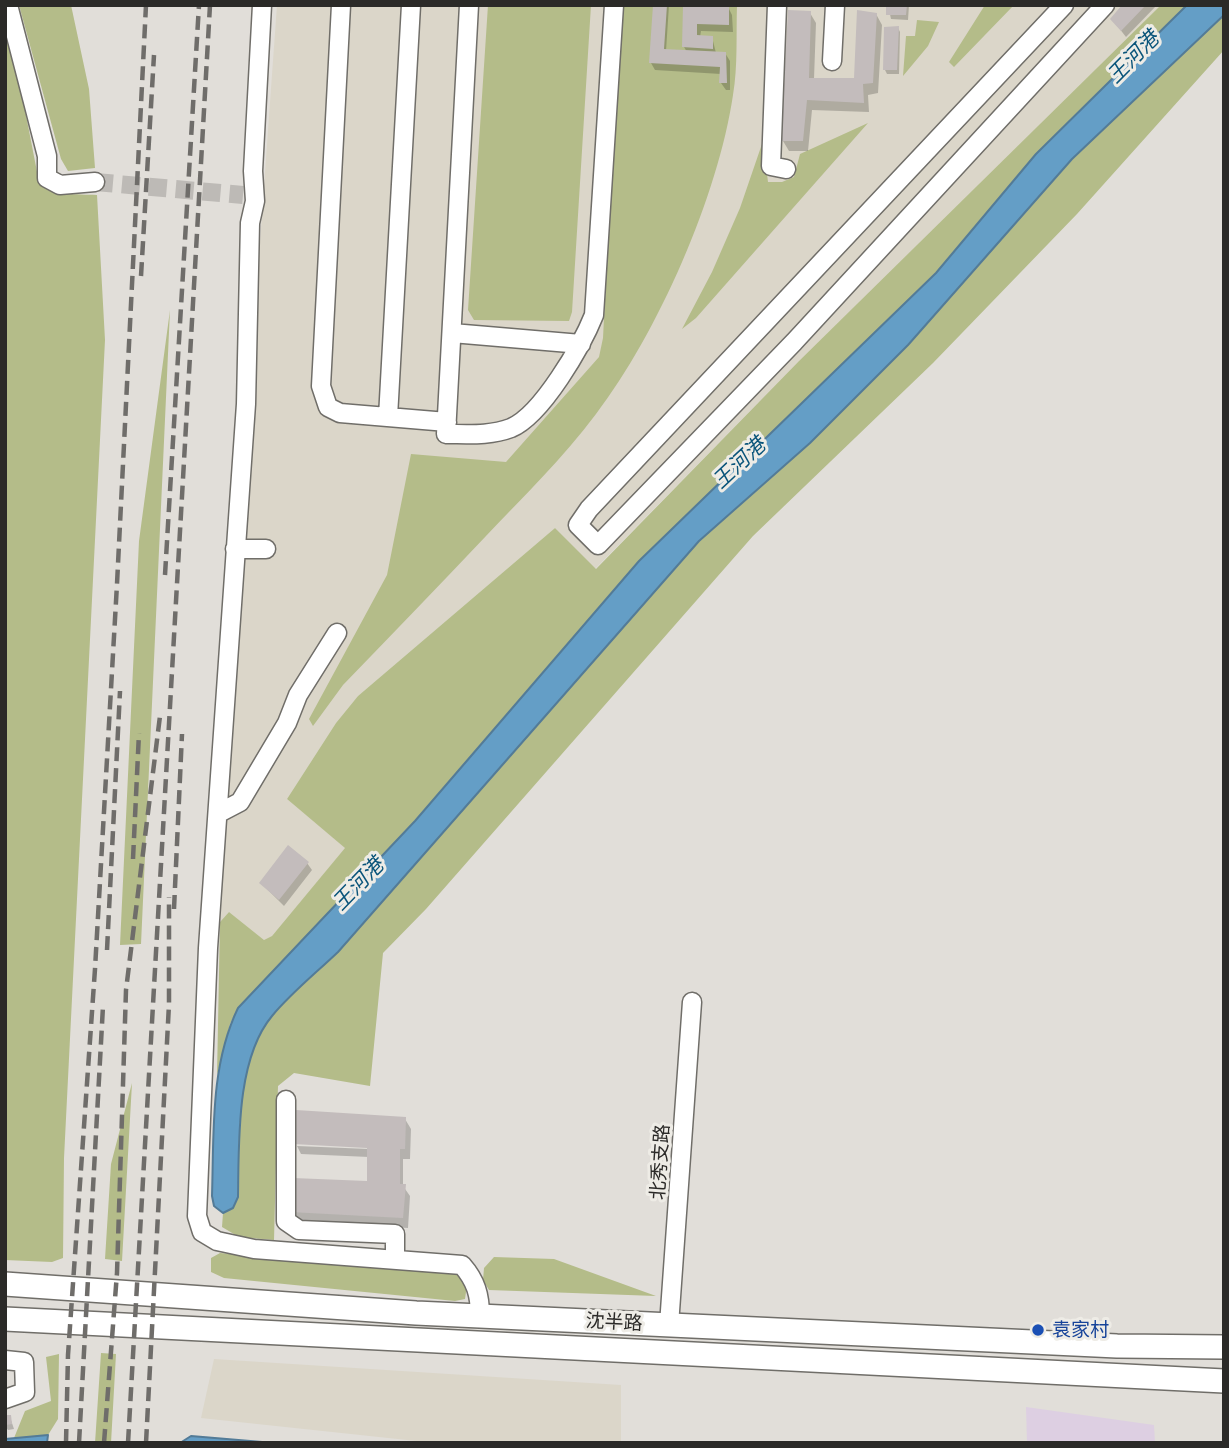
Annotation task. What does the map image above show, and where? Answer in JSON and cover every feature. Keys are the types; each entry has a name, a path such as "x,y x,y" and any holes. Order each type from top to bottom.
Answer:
{"main road":[{"name":"沈半路","path":"5,1284 480,1316 1117,1346 1224,1347"},
{"name":"沈半路","path":"5,1319 1224,1381"}],"street":[{"path":"8,5 47,156 47,178 60,184 95,181"},
{"path":"262,5 253,171 249,198 246,404 208,948 197,1216 202,1232 217,1241 254,1249 462,1265 473,1278 480,1296 480,1316"},
{"path":"341,5 321,386 328,407 340,413 447,422"},
{"path":"388,416 411,5"},
{"path":"469,5 446,434 490,434 514,427 537,407 580,344 594,315 614,5"},
{"path":"777,5 772,166 786,169"},
{"path":"832,61 835,5"},
{"path":"1064,5 589,509 578,525 598,545 794,342 1105,5"},
{"path":"452,333 580,344"},
{"path":"235,549 266,549"},
{"path":"219,813 240,802 287,723 298,695 337,634"},
{"name":"北秀支路","path":"669,1325 692,1002"},
{"path":"286,1100 286,1221 299,1230 395,1234 395,1259"},
{"path":"5,1360 24,1362 25,1392 5,1399"}],"shaded area":[{"path":"277,5 1161,5 799,361 595,569 555,528 358,696 336,723 287,799 346,848 272,936 264,940 229,912 220,922 214,810 229,675"},
{"path":"214,1359 621,1385 621,1443 435,1443 201,1418"},
{"path":"1026,1407 1154,1425 1155,1443 1027,1443"}],"green space":[{"path":"19,5 71,5 89,89 95,168 68,171 61,159"},
{"path":"488,5 591,5 572,312 569,321 474,320 468,310"},
{"path":"620,5 737,5 736,73 725,134 714,176 682,262 641,344 596,414 529,491 343,685 313,726 309,719 387,575 411,454 506,462 599,357 603,338"},
{"path":"985,5 1014,5 954,67 949,62"},
{"path":"1161,5 1187,5 1036,154 936,273 639,561 415,821 238,1008 230,1024 217,1075 220,922 229,912 264,940 272,936 345,848 287,799 336,723 358,696 555,528 596,569 799,361"},
{"path":"1224,15 1224,50 1077,214 933,363 753,536 426,909 383,953 370,1086 294,1073 278,1086 274,1240 239,1237 222,1227 223,1213 233,1208 238,1197 240,1127 246,1078 260,1034 272,1016 338,952 699,541 810,443 908,345 1072,159"},
{"path":"917,20 939,22 928,46 903,76 906,36 915,36"},
{"path":"5,28 16,64 39,182 59,192 97,195 105,340 64,1158 63,1258 52,1262 5,1260"},
{"path":"868,123 696,318 682,329 712,272 740,208 763,141 768,182 782,182 794,177 800,154"},
{"path":"170,310 141,944 120,945 139,541"},
{"path":"132,1083 122,1261 105,1259 111,1164"},
{"path":"220,1253 457,1273 467,1285 465,1299 455,1301 224,1278 211,1272 211,1258"},
{"path":"494,1257 554,1259 656,1296 489,1290 483,1280 484,1268"},
{"path":"101,1353 116,1354 111,1443 95,1443"},
{"path":"59,1354 58,1419 48,1435 14,1438 25,1411 51,1401 46,1357"}],"water":[{"name":"王河港","path":"1187,5 1224,5 1224,15 1072,159 908,345 810,443 699,541 338,952 272,1016 260,1034 246,1078 240,1127 238,1197 233,1208 223,1213 214,1206 215,1100 222,1053 238,1008 415,821 639,561 936,273 1036,154"},
{"path":"48,1435 47,1443 5,1443 5,1439"},
{"path":"191,1436 274,1443 180,1443"}],"building":[{"path":"653,5 667,5 664,49 726,52 727,83 719,83 720,67 649,63"},
{"path":"683,5 729,6 729,25 697,24 697,35 713,36 713,49 682,47"},
{"path":"886,5 907,5 906,15 886,15"},
{"path":"1122,5 1146,5 1121,31 1110,19"},
{"path":"788,10 811,11 809,78 854,78 857,10 877,13 873,83 863,84 864,103 807,100 803,141 781,141"},
{"path":"899,26 897,70 883,70 884,27"},
{"path":"288,845 309,862 279,900 259,883"},
{"path":"296,1110 406,1117 405,1149 400,1149 400,1184 406,1184 403,1218 291,1212 293,1178 367,1181 367,1148 293,1144"},
{"path":"5,1415 11,1415 12,1424 5,1425"}],"tunnel":[{"path":"95,182 243,195"}],"railway":[{"path":"66,1443 68,1355 95,969 117,584 146,5"},
{"path":"165,575 199,5"},
{"path":"128,1443 210,5"},
{"path":"141,276 154,55"},
{"path":"107,950 120,691"},
{"path":"104,1443 117,1273 126,990 160,716"},
{"path":"133,859 139,733"},
{"path":"174,909 182,734"},
{"path":"146,1443 169,1004 169,897"},
{"path":"79,1443 103,1006"}],"place":[{"name":"袁家村","path":"1038,1330"}]}
